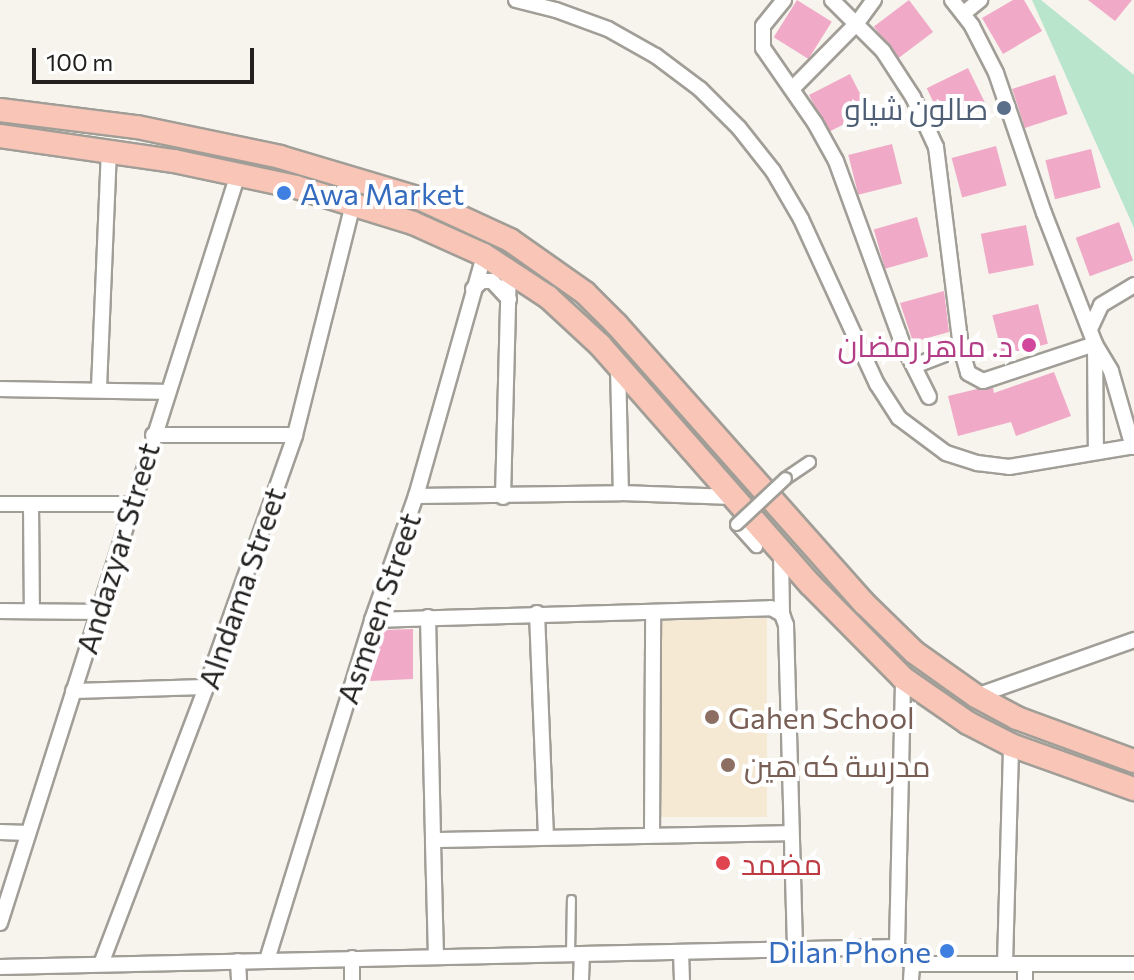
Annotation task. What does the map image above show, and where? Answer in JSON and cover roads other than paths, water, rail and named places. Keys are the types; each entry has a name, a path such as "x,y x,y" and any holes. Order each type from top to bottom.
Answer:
{"main road":[{"path":"0,110 137,127 209,140 400,191 442,207 521,247 585,293 888,628 941,673 976,696 1041,729 1134,761"},
{"path":"0,136 238,174 353,204 432,231 509,269 566,312 618,364 850,627 903,678 968,723 1011,745 1134,789"},
{"path":"390,216 400,191"},
{"path":"432,231 442,207"}],"street":[{"path":"516,0 556,10 608,29 656,56 700,89 739,128 773,171 801,219 877,384 899,418 946,453 977,463 1009,467 1133,446 1111,371 1095,344 1044,213 996,73 964,13 952,0"},
{"path":"784,0 763,26 760,40 836,161 914,366 929,397"},
{"path":"832,0 883,51 913,97 936,147 961,348 968,373 983,381 1095,344"},
{"path":"792,89 857,23 874,0"},
{"path":"964,13 980,0"},
{"path":"99,388 109,151"},
{"name":"Andazyar Street","path":"0,923 166,392 238,174"},
{"name":"Alndama Street","path":"101,964 206,687 295,435 353,204"},
{"name":"Asmeen Street","path":"267,960 372,620 416,496 484,255"},
{"path":"503,497 509,269"},
{"path":"473,289 482,281 492,281 509,299"},
{"path":"1090,329 1101,305 1131,290"},
{"path":"1095,344 1096,452"},
{"path":"914,366 961,348"},
{"path":"618,364 621,493"},
{"path":"0,389 99,388 166,392"},
{"path":"153,435 295,435"},
{"path":"756,546 736,524 785,478 809,462"},
{"path":"416,496 621,493 733,497"},
{"path":"0,504 131,504"},
{"path":"31,504 32,611"},
{"path":"781,549 795,949"},
{"path":"372,620 771,608 782,614"},
{"path":"0,611 97,612"},
{"path":"652,835 653,612"},
{"path":"537,613 546,836"},
{"path":"428,617 436,957"},
{"path":"976,696 1134,640"},
{"path":"903,678 897,947 912,964 911,980"},
{"path":"73,691 206,687"},
{"path":"1005,964 1011,745"},
{"path":"0,832 28,833"},
{"path":"433,840 790,833"},
{"path":"0,967 897,947"},
{"path":"681,952 682,980"},
{"path":"576,954 581,980"},
{"path":"352,958 352,980"},
{"path":"238,961 239,980"},
{"path":"912,964 1134,964"},
{"path":"1025,964 1025,980"}],"lane":[{"path":"571,899 576,954"}],"place":[{"name":"صالون شياو","path":"1004,108"},
{"name":"Awa Market","path":"284,193"},
{"name":"د. ماهر رمضان","path":"1029,345"},
{"name":"Gahen School","path":"712,717"},
{"name":"مدرسة كه هين","path":"728,765"},
{"name":"مضمد","path":"723,863"},
{"name":"Dilan Phone","path":"947,951"}]}
